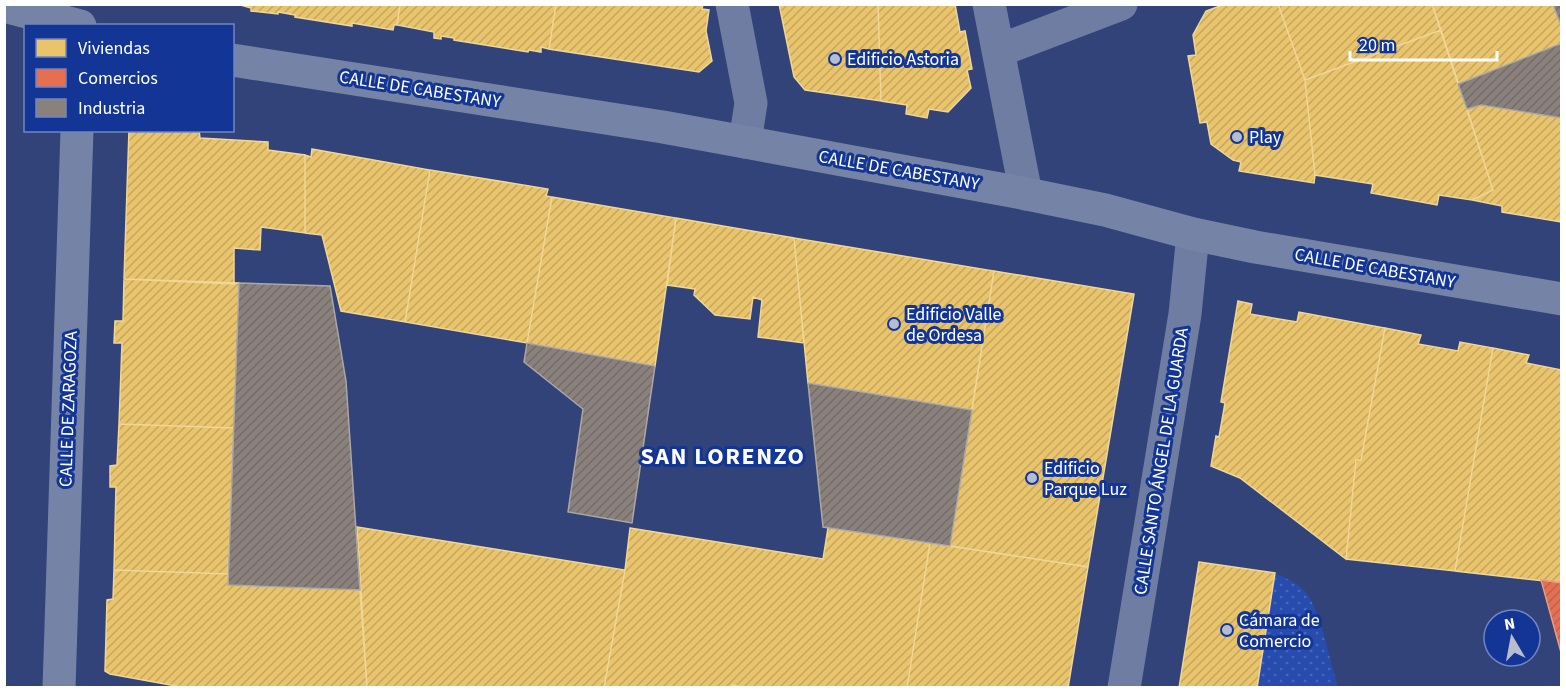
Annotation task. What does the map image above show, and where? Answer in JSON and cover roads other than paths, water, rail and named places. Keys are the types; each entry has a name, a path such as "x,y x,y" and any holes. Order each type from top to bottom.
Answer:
{"street":[{"path":"80,4 80,24"},
{"path":"732,4 751,103 745,142"},
{"path":"989,4 1026,194"},
{"path":"998,51 1121,4"},
{"path":"4,6 72,24"},
{"name":"CALLE DE CABESTANY","path":"234,60 663,127 1026,194 1105,210 1193,234 1280,251 1562,299"},
{"name":"CALLE DE ZARAGOZA","path":"59,687 77,132"},
{"name":"CALLE SANTO ÁNGEL DE LA GUARDA","path":"1124,687 1185,314 1193,234"}],"place":[{"name":"Edificio Astoria","path":"835,59"},
{"name":"Play","path":"1237,137"},
{"name":"Edificio Valle de Ordesa","path":"894,324"},
{"name":"Edificio Parque Luz","path":"1032,478"},
{"name":"Cámara de Comercio","path":"1227,630"}],"district":[{"name":"SAN LORENZO","path":"723,456"}]}
